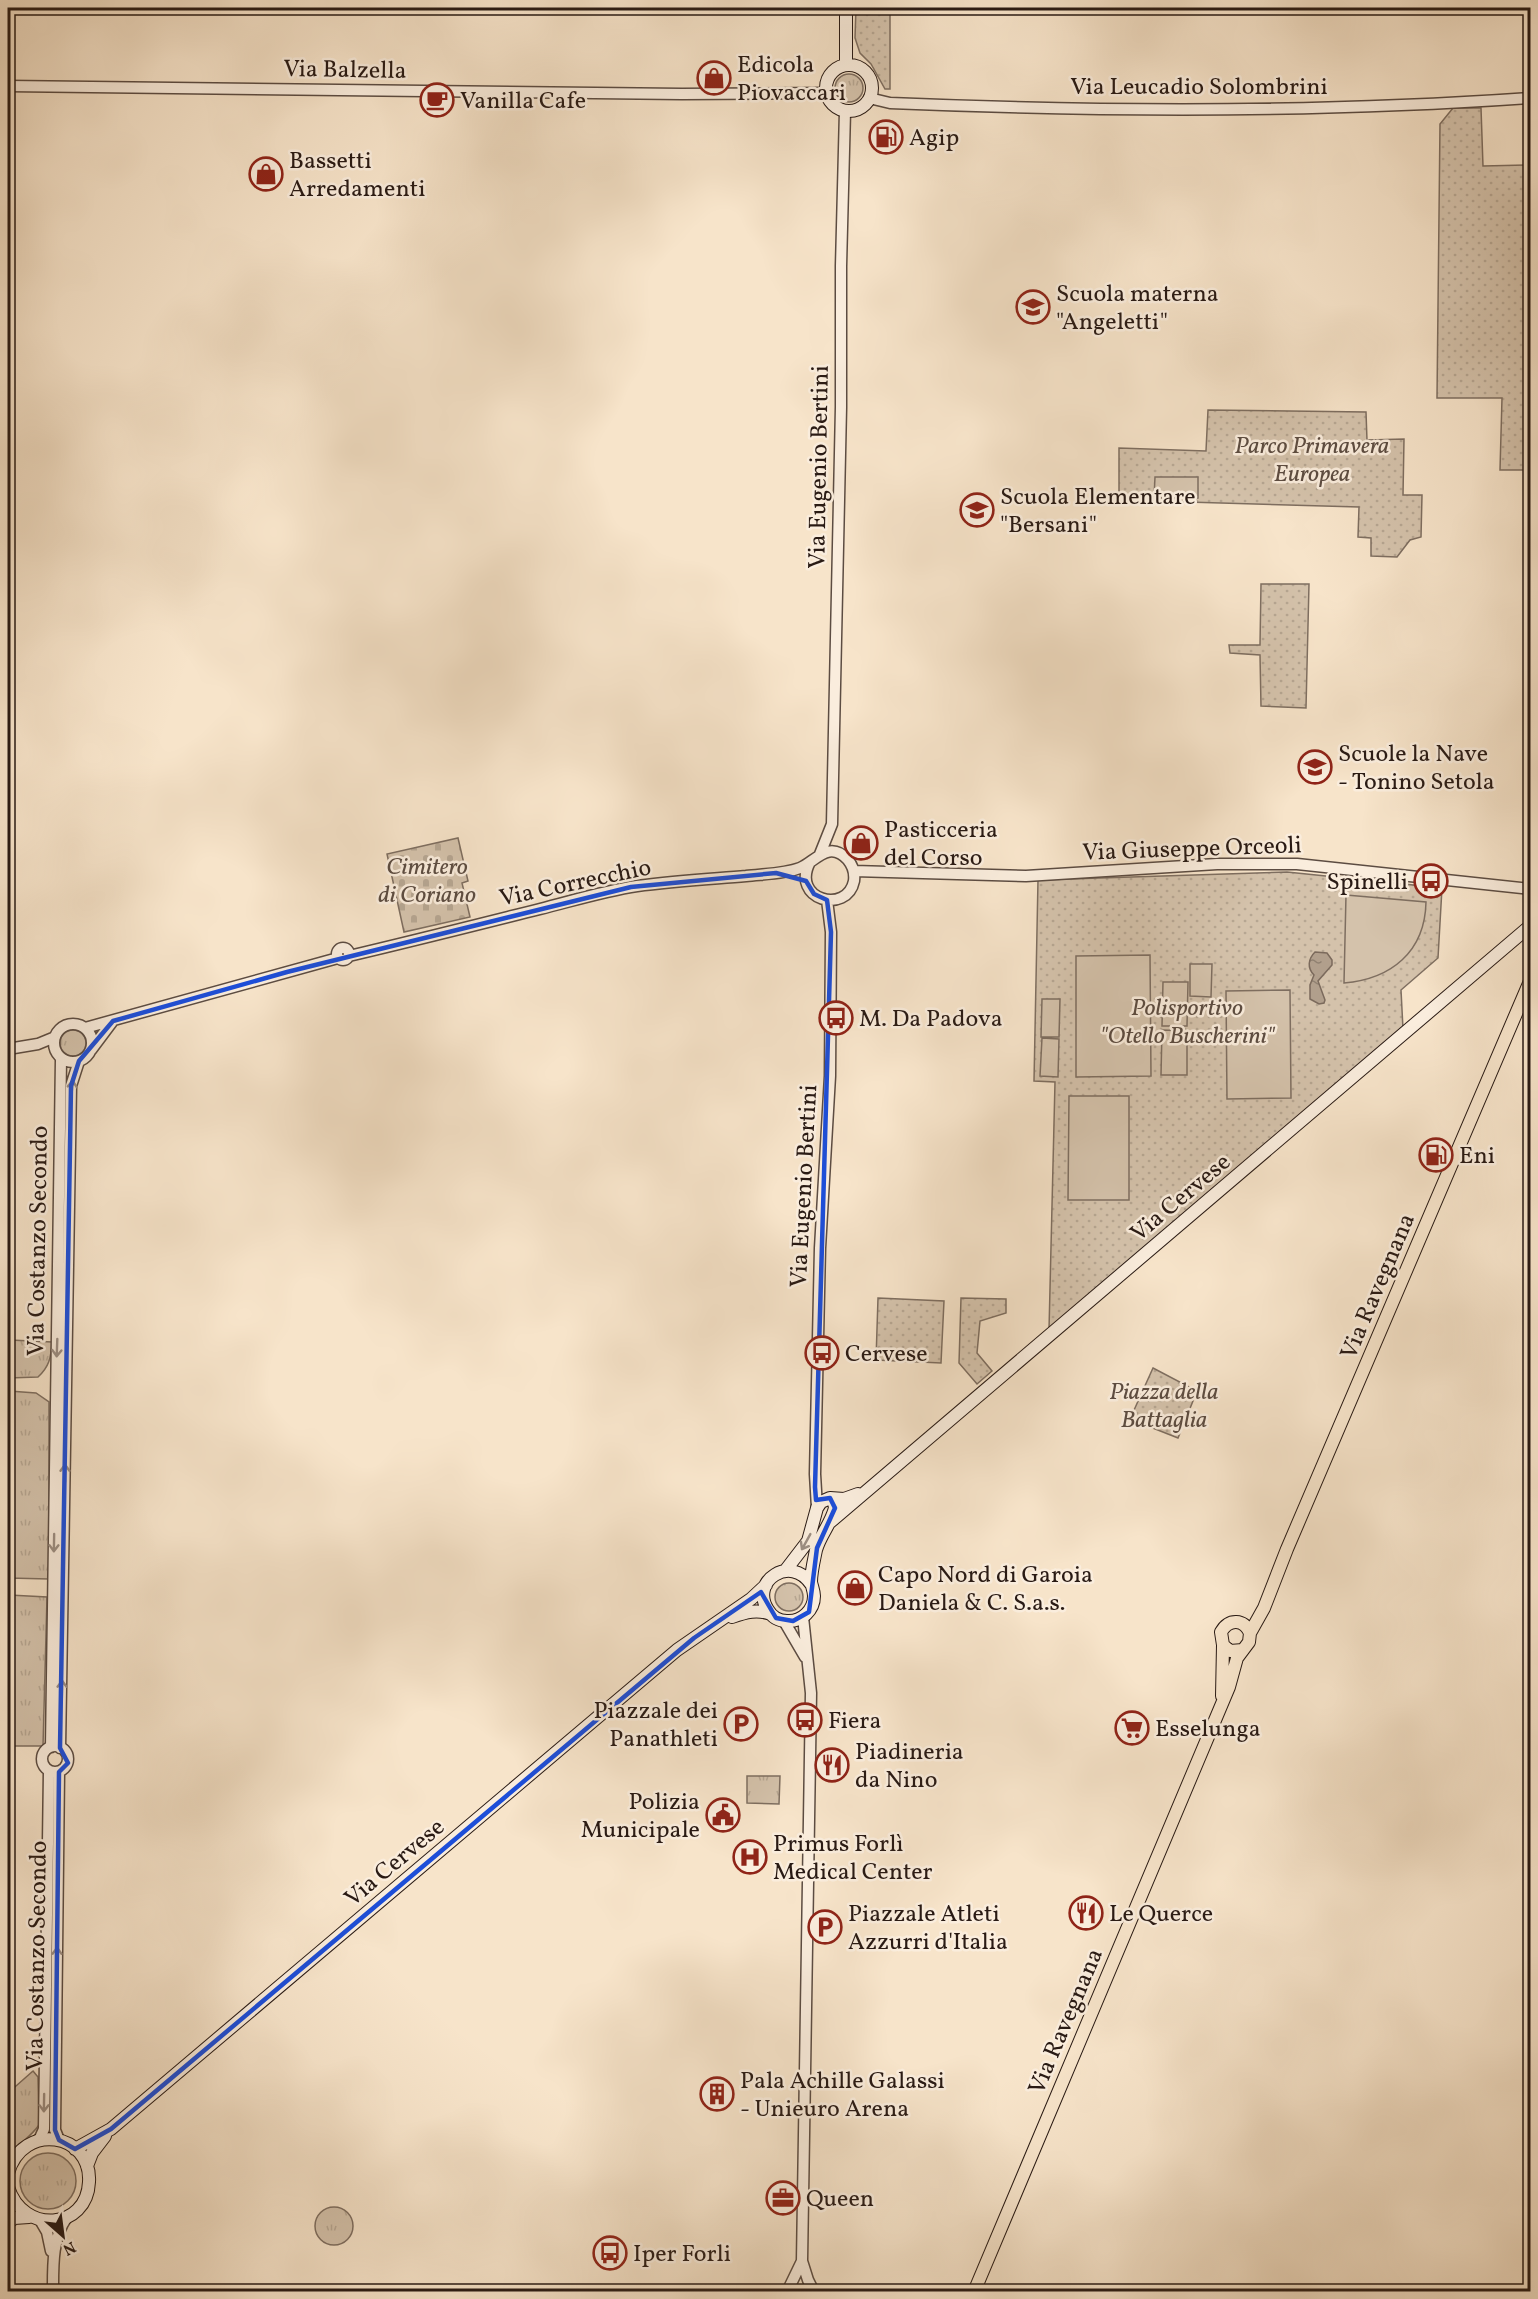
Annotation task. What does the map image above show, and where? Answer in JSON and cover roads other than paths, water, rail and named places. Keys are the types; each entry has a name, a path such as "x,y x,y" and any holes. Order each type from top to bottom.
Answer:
{"main road":[{"path":"846,8 846,65"},
{"path":"846,65 855,66 867,75 871,83 869,99 859,108 845,111 833,105 826,93 828,78 839,67 846,65"},
{"name":"Via Cervese","path":"829,1523 1530,926"},
{"name":"Via Cervese","path":"1518,938 1530,931"},
{"name":"Via Ravegnana","path":"1250,1633 1264,1608 1287,1549 1530,981"},
{"name":"Via Cervese","path":"75,2149 111,2129 668,1658 751,1599 774,1575 785,1571 808,1541 817,1508 821,1502 830,1498 848,1498 870,1488"},
{"name":"Via Cervese","path":"803,1617 812,1606 814,1597 811,1584 817,1548 835,1508 830,1498"},
{"path":"785,1571 799,1573 811,1584"},
{"path":"766,1585 763,1600 771,1614 784,1621 793,1621 803,1617"},
{"path":"1240,1622 1264,1608"},
{"name":"Via Cervese","path":"707,1629 752,1611 771,1614"},
{"path":"1230,1622 1240,1622 1247,1626 1250,1633 1250,1642 1243,1650 1230,1651 1223,1645 1220,1637 1223,1627 1230,1622"},
{"name":"Via Ravegnana","path":"1222,1700 1223,1645"},
{"name":"Via Ravegnana","path":"974,2292 1229,1687 1237,1658 1243,1650"},
{"name":"Via Cervese","path":"67,2217 77,2210 87,2193 89,2183 87,2166 92,2152 111,2129"},
{"path":"8,2174 11,2162 18,2152 28,2144 39,2140 59,2140 75,2149 87,2166"},
{"path":"9,2197 19,2209 34,2219"},
{"path":"8,2223 14,2218 54,2221 67,2217"}],"street":[{"name":"Via Balzella","path":"8,86 692,94 826,93"},
{"name":"Via Leucadio Solombrini","path":"869,99 890,103 1121,110 1431,105 1530,98"},
{"name":"Via Eugenio Bertini","path":"832,825 841,407 840,266 845,111"},
{"path":"820,854 832,825"},
{"path":"776,873 799,876 806,881 814,894 828,900 835,900 848,892 852,886 854,871 837,845 832,825"},
{"path":"776,873 801,868 820,854 828,852 844,856"},
{"path":"806,881 810,862"},
{"name":"Via Giuseppe Orceoli","path":"854,871 1026,876 1199,865 1297,864 1530,889"},
{"name":"Via Correcchio","path":"113,1021 344,957 636,886 776,873"},
{"name":"Via Eugenio Bertini","path":"817,1508 815,1474 820,1248 830,1076 831,932 828,900"},
{"path":"85,1028 113,1021"},
{"path":"38,1044 73,1062 80,1061 113,1021"},
{"path":"8,1049 38,1044 55,1037 67,1025 79,1025 85,1028 91,1038 90,1050"},
{"path":"55,1037 54,1048 59,1056"},
{"name":"Via Costanzo Secondo","path":"56,1747 59,1056"},
{"name":"Via Costanzo Secondo","path":"56,1747 71,1086 80,1061"},
{"path":"815,1474 830,1498"},
{"path":"803,1617 811,1705 802,2261 814,2292"},
{"path":"784,1621 801,1649 809,1668"},
{"path":"56,1747 66,1753 68,1761 65,1768 54,1771 44,1766 42,1759 44,1752 56,1747"},
{"name":"Via Costanzo Secondo","path":"39,2140 44,2129 54,1771"},
{"name":"Via Costanzo Secondo","path":"54,1771 56,2130 59,2140"},
{"path":"53,2292 56,2240 60,2227 67,2217"},
{"path":"34,2219 47,2232 53,2269"},
{"path":"802,2261 786,2291 808,2292"}],"water":[{"path":"1315,952 1327,953 1332,960 1332,965 1318,981 1325,1000 1324,1003 1319,1004 1310,999 1310,985 1314,975 1309,964"}],"place":[{"name":"Edicola Piovaccari","path":"714,78"},
{"name":"Vanilla Cafe","path":"437,100"},
{"name":"Agip","path":"886,137"},
{"name":"Bassetti Arredamenti","path":"266,174"},
{"name":"Scuola materna \"Angeletti\"","path":"1033,307"},
{"name":"Scuola Elementare \"Bersani\"","path":"977,510"},
{"name":"Scuole la Nave - Tonino Setola","path":"1315,767"},
{"name":"Pasticceria del Corso","path":"861,843"},
{"name":"Spinelli","path":"1431,881"},
{"name":"M. Da Padova","path":"836,1018"},
{"name":"Eni","path":"1436,1155"},
{"name":"Cervese","path":"822,1353"},
{"name":"Capo Nord di Garoia Daniela & C. S.a.s.","path":"855,1588"},
{"name":"Fiera","path":"805,1720"},
{"name":"Piazzale dei Panathleti","path":"741,1724"},
{"name":"Esselunga","path":"1132,1728"},
{"name":"Piadineria da Nino","path":"832,1765"},
{"name":"Polizia Municipale","path":"723,1815"},
{"name":"Primus Forlì Medical Center","path":"750,1857"},
{"name":"Le Querce","path":"1086,1913"},
{"name":"Piazzale Atleti Azzurri d'Italia","path":"825,1927"},
{"name":"Pala Achille Galassi - Unieuro Arena","path":"717,2094"},
{"name":"Queen","path":"783,2198"},
{"name":"Iper Forli","path":"610,2253"}],"park label":[{"name":"Parco Primavera Europea","path":"1312,459"},
{"name":"Cimitero di Coriano","path":"427,880"},
{"name":"Polisportivo \"Otello Buscherini\"","path":"1187,1021"},
{"name":"Piazza della Battaglia","path":"1164,1405"}]}
